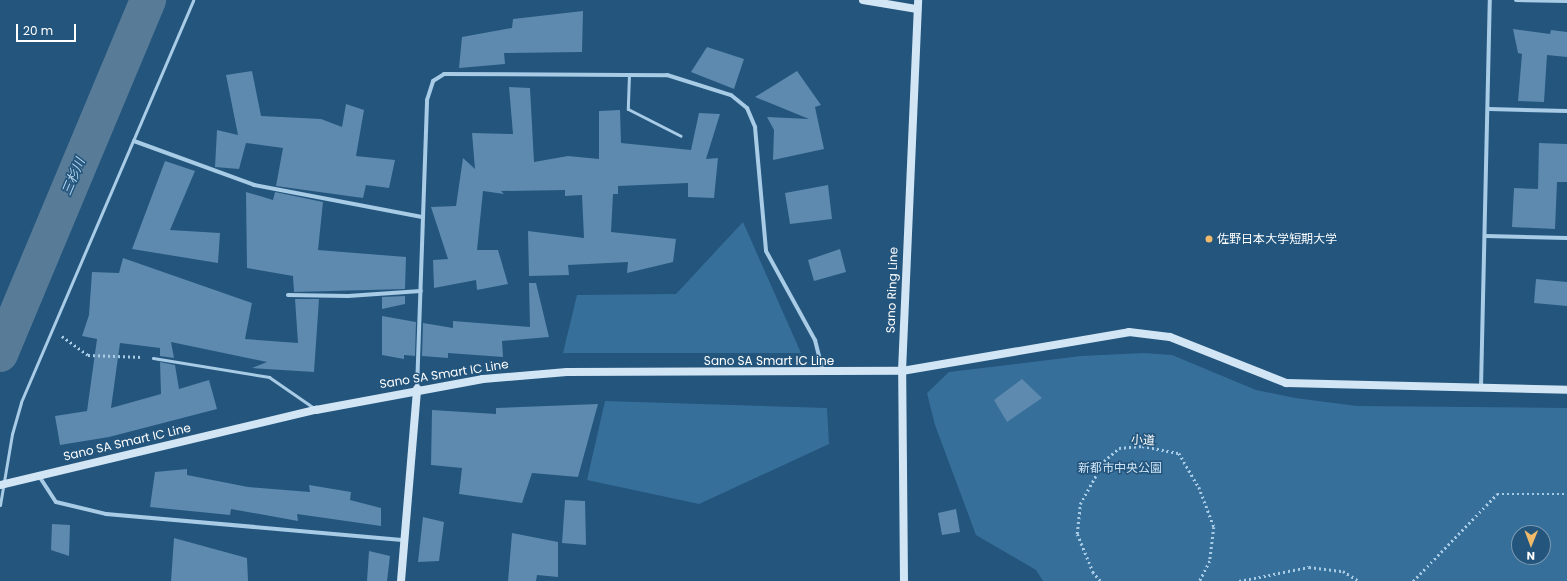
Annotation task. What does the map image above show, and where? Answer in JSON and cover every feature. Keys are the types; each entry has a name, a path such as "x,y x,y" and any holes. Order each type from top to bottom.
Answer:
{"main road":[{"path":"863,0 917,9"},
{"name":"Sano Ring Line","path":"904,581 902,371 918,0"},
{"name":"Sano SA Smart IC Line","path":"2,484 316,410 417,389 567,372 823,373 902,371 1129,332 1170,337 1286,383 1567,390"},
{"path":"401,581 417,389"}],"street":[{"path":"1481,388 1489,109 1490,0"},
{"path":"1516,0 1567,1"},
{"path":"417,389 427,100 434,81 444,74 667,75 707,86 731,95 747,108 755,127 766,251 815,340 823,373"},
{"path":"1489,109 1567,111"},
{"path":"134,141 254,185 422,217"},
{"path":"1486,236 1567,238"},
{"path":"288,295 348,296 421,291"},
{"path":"38,476 56,502 106,514 405,540"}],"lane":[{"path":"0,505 2,484 12,434 22,402 193,0"},
{"path":"629,74 628,109 681,136"},
{"path":"153,358 269,378 316,410"}],"path":[{"path":"53,330 88,355 153,358"},
{"name":"小道","path":"1100,581 1093,573 1077,534 1080,504 1104,461 1119,448 1142,446 1179,453 1199,487 1214,527 1210,561 1200,581"},
{"path":"1413,581 1497,494 1567,494"},
{"path":"1239,581 1309,567 1343,571 1358,581"}],"green space":[{"path":"743,222 801,353 563,353 577,295 676,294"},
{"name":"新都市中央公園","path":"1144,353 1172,355 1256,390 1295,398 1357,406 1567,408 1567,581 1043,581 1036,570 976,535 935,425 927,393 949,372 1081,356"},
{"path":"605,401 827,408 829,444 699,504 587,480"}],"building":[{"path":"583,11 582,52 504,53 505,64 459,68 462,37 512,28 513,19"},
{"path":"1513,29 1550,34 1551,30 1567,32 1567,57 1547,55 1544,102 1518,101 1522,54 1518,53"},
{"path":"707,47 744,59 734,89 691,72"},
{"path":"252,71 261,116 321,119 342,127 346,104 364,110 356,156 395,160 389,188 366,185 363,198 276,186 283,148 246,143 239,169 215,167 217,130 238,135 226,75"},
{"path":"797,71 821,105 815,107 824,149 773,160 774,130 767,117 809,119 755,97"},
{"path":"509,87 530,88 534,162 568,156 599,159 599,111 620,110 621,143 691,150 699,113 720,114 706,159 718,158 714,198 688,197 688,183 618,186 618,194 613,194 611,232 676,239 673,262 627,273 628,262 568,265 569,275 529,276 528,231 584,238 582,195 565,196 565,190 501,191 504,194 483,191 477,250 498,250 508,284 477,290 476,280 434,288 433,260 448,259 431,207 456,206 463,158 475,169 472,133 513,134"},
{"path":"1539,143 1567,144 1567,182 1557,182 1555,229 1512,227 1514,188 1538,189"},
{"path":"165,161 195,171 170,230 220,233 218,263 132,249"},
{"path":"828,185 832,219 790,224 785,193"},
{"path":"246,192 273,200 275,192 323,202 318,250 406,257 405,289 294,292 293,276 247,268"},
{"path":"840,249 846,272 814,281 808,260"},
{"path":"123,258 252,303 245,339 298,343 295,299 319,299 314,372 252,368 267,362 171,342 174,358 160,356 160,348 120,343 111,408 161,394 160,362 175,365 179,389 209,380 217,409 109,437 60,445 55,416 87,411 97,339 82,336 89,315 92,272 119,273"},
{"path":"1536,279 1567,282 1567,306 1534,303"},
{"path":"529,283 536,283 549,337 502,341 503,357 448,353 448,358 422,356 423,323 453,328 453,321 530,327"},
{"path":"405,296 405,304 382,309 382,297"},
{"path":"382,316 416,322 415,356 404,355 404,359 382,355"},
{"path":"1022,379 1042,398 1007,422 994,400"},
{"path":"598,404 578,477 532,473 522,503 459,494 462,468 431,465 432,410 496,414 496,408"},
{"path":"187,469 187,475 248,487 310,492 309,485 351,492 350,500 381,508 381,526 297,514 298,521 231,509 230,515 150,507 155,472"},
{"path":"565,500 585,501 586,545 562,543"},
{"path":"956,509 960,532 942,535 938,513"},
{"path":"423,517 444,522 439,561 418,562"},
{"path":"52,524 70,525 69,556 51,550"},
{"path":"512,533 558,542 558,577 537,575 536,581 508,581"},
{"path":"174,538 247,558 248,581 171,581"},
{"path":"369,551 390,556 387,581 367,581"}],"waterway":[{"name":"三杉川","path":"0,354 148,0"}],"place":[{"name":"佐野日本大学短期大学","path":"1209,239"}]}
